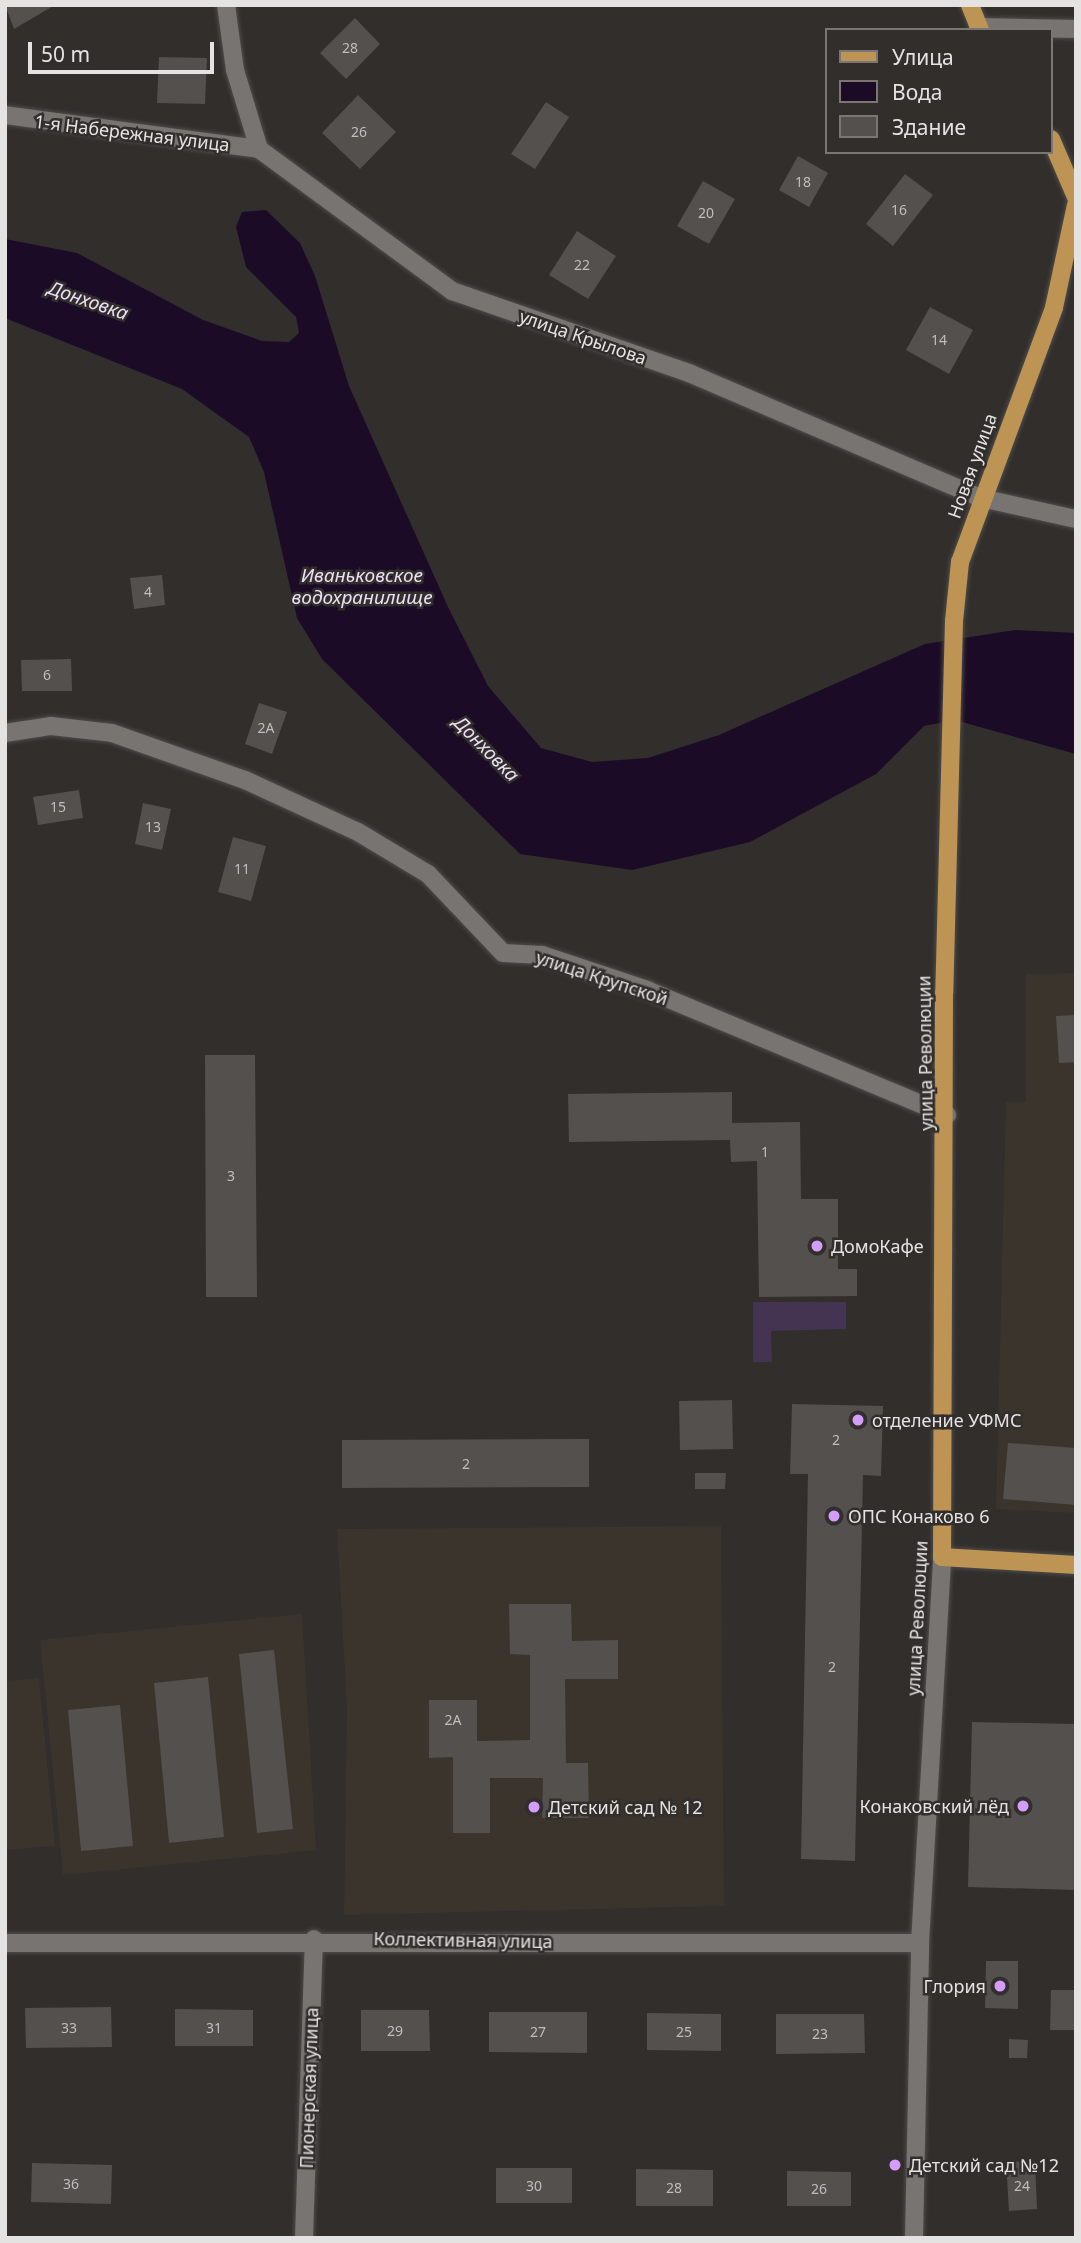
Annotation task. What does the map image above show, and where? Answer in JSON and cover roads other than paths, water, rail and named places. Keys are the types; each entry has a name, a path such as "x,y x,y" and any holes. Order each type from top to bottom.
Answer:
{"main road":[{"path":"970,5 979,28"},
{"path":"1053,144 1076,197"},
{"name":"Новая улица","path":"948,749 954,621 960,562 981,498 1054,308 1076,205"},
{"name":"улица Революции","path":"942,1557 948,749"},
{"path":"942,1557 1076,1565"}],"street":[{"path":"226,5 235,70 259,149"},
{"path":"1053,29 1076,29"},
{"name":"1-я Набережная улица","path":"5,115 259,149"},
{"name":"улица Крылова","path":"259,149 452,291 689,373 981,498 1076,519"},
{"name":"улица Крупской","path":"5,733 51,726 112,733 246,780 358,832 428,874 503,953 542,955 648,990 947,1115"},
{"name":"улица Революции","path":"914,2238 920,1943 942,1557"},
{"name":"Коллективная улица","path":"5,1943 314,1939 920,1943"},
{"name":"Пионерская улица","path":"304,2238 314,1939"}],"water":[{"name":"Иваньковское водохранилище","path":"266,210 300,243 315,276 349,386 448,607 488,686 541,748 592,762 648,758 719,735 925,644 1015,630 1076,633 1076,754 955,720 924,726 876,774 750,842 632,870 520,854 322,659 297,618 264,472 249,437 182,389 5,318 5,239 77,253 203,320 262,341 289,342 299,333 296,317 246,267 236,227 242,212"}],"place":[{"name":"ДомоКафе","path":"817,1246"},
{"name":"отделение УФМС","path":"858,1420"},
{"name":"ОПС Конаково 6","path":"834,1516"},
{"name":"Конаковский лёд","path":"1023,1806"},
{"name":"Детский сад № 12","path":"534,1807"},
{"name":"Глория","path":"1000,1986"},
{"name":"Детский сад №12","path":"895,2165"}],"water label":[{"name":"Донховка","path":"88,301"},
{"name":"Донховка","path":"486,749"}]}
